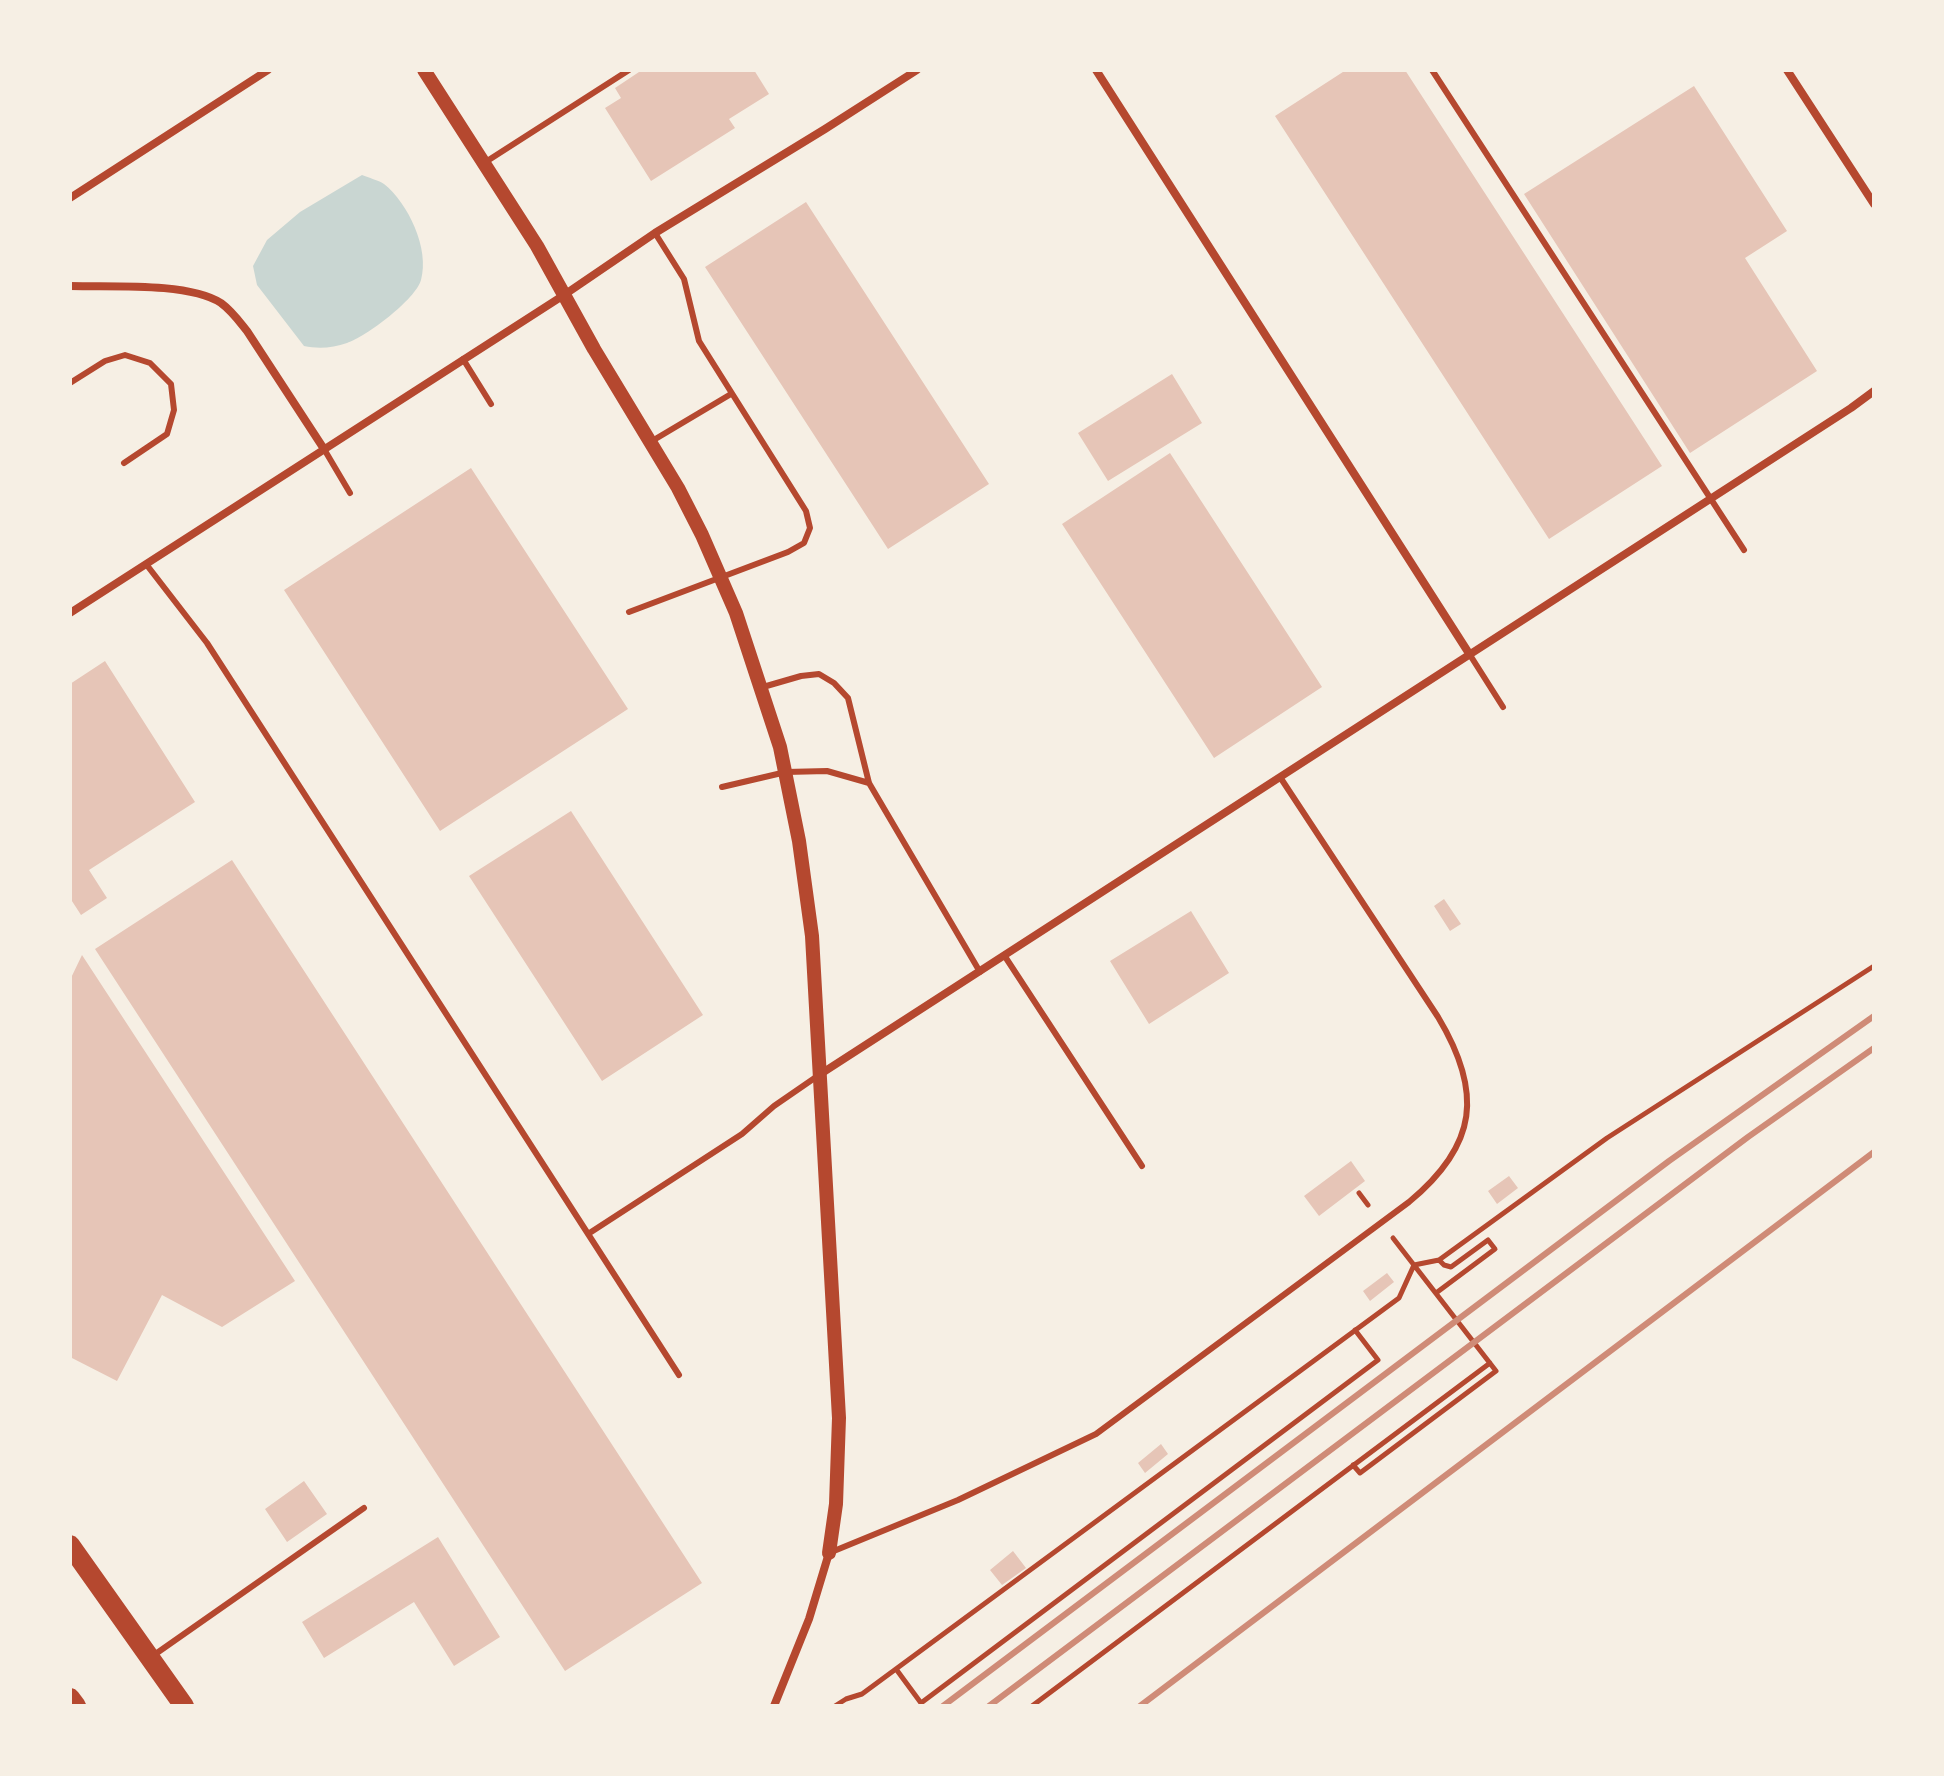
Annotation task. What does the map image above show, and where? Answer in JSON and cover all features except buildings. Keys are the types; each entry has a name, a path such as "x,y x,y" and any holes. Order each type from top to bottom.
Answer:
{"main road":[{"path":"70,1545 184,1706"},
{"path":"70,1698 76,1706"}],"street":[{"path":"70,198 268,70"},
{"path":"424,70 537,246 684,500 722,577 763,687 786,772 812,936 839,1418 836,1504 829,1553 809,1619 774,1706"},
{"path":"70,613 564,295 655,233 917,70"},
{"path":"1096,70 1470,655"},
{"path":"1787,70 1874,204"},
{"path":"70,286 180,290 220,303 247,331 324,449"},
{"path":"819,1075 1874,391"}],"lane":[{"path":"484,163 629,70"},
{"path":"1432,70 1744,550"},
{"path":"629,612 766,562 804,543 810,528 806,511 699,341 684,279 655,233"},
{"path":"70,383 105,361 125,355 150,363 171,384 174,410 167,434 124,463"},
{"path":"463,359 491,404"},
{"path":"650,442 731,394"},
{"path":"324,449 350,493"},
{"path":"146,564 207,643 679,1375"},
{"path":"1470,655 1503,707"},
{"path":"763,687 819,674 834,683 848,698 869,783 980,972"},
{"path":"722,787 786,772 827,771 869,783"},
{"path":"829,1553 958,1500 1096,1434 1409,1202 1429,1185 1451,1158 1464,1128 1467,1095 1466,1079 1456,1049 1280,777"},
{"path":"1004,955 1142,1166"},
{"path":"588,1234 742,1134 774,1106 819,1075"},
{"path":"151,1657 364,1508"}],"path":[{"path":"835,1706 862,1694 1399,1298 1414,1265 1439,1260 1607,1138 1874,966"},
{"path":"1436,1293 1495,1249 1488,1240 1451,1267 1439,1260"},
{"path":"1353,1465 1360,1473 1496,1371 1420,1272"},
{"path":"896,1669 921,1703 1378,1360 1355,1330"},
{"path":"1032,1706 1490,1363"}],"shaded area":[{"path":"362,175 384,184 409,215 420,241 421,280 400,307 355,339 331,347 304,346 257,285 253,266 267,240 300,212"}],"railway":[{"path":"943,1706 1669,1161 1874,1016"},
{"path":"989,1706 1748,1137 1874,1048"},
{"path":"1140,1706 1874,1152"}]}
